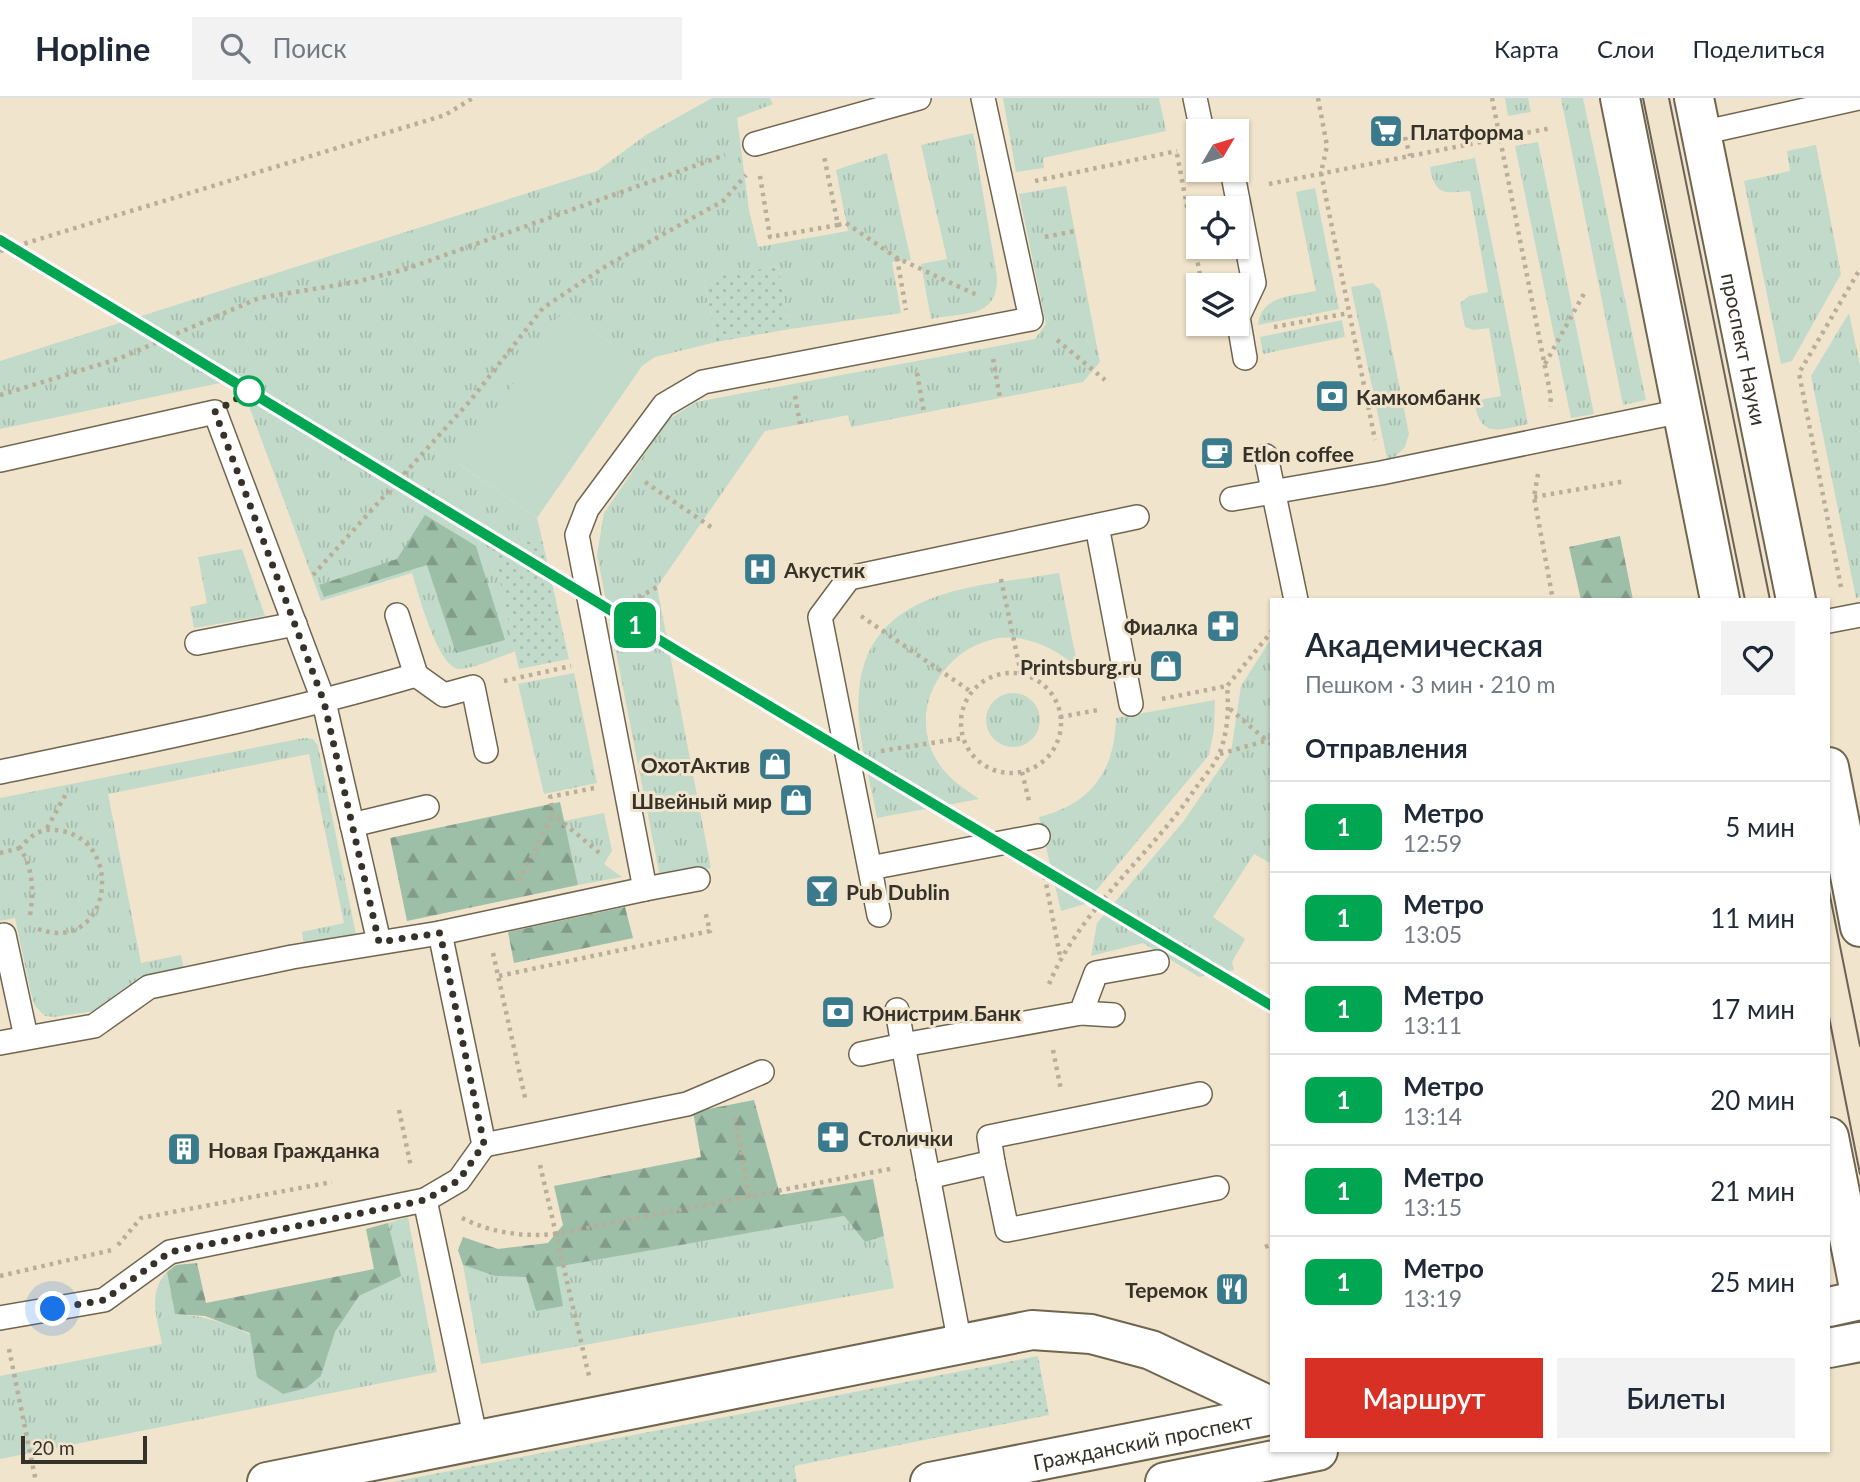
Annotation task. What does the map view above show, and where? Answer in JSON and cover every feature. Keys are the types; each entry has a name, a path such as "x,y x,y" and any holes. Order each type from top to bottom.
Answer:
{"main road":[{"path":"1620,98 1720,598"},
{"name":"проспект Науки","path":"1698,116 1796,598"},
{"path":"1830,772 1860,927"},
{"path":"1830,1142 1860,1293"},
{"path":"1830,1307 1860,1300"},
{"path":"267,1482 1032,1330 1091,1334 1151,1350 1270,1406"},
{"path":"1830,1348 1860,1342"},
{"name":"Гражданский проспект","path":"930,1482 1270,1415"},
{"path":"1165,1482 1300,1463"}],"lane":[{"path":"756,153 817,125 919,98"},
{"path":"645,889 577,535 587,509 664,405 703,382 1031,319 983,98"},
{"path":"1195,98 1195,119"},
{"path":"1698,116 1859,98"},
{"path":"1235,182 1255,283 1249,295"},
{"path":"1241,336 1245,358"},
{"path":"1232,499 1381,473 1682,411"},
{"path":"0,460 215,412 324,702 379,942"},
{"path":"1266,456 1296,598"},
{"path":"879,915 820,617 849,578 1138,517"},
{"path":"1097,526 1131,704"},
{"path":"1830,620 1852,608"},
{"path":"397,615 415,675 444,695 473,687 486,751"},
{"path":"197,643 295,624"},
{"path":"0,772 324,702 415,675"},
{"path":"352,825 427,807"},
{"path":"870,868 1038,836"},
{"path":"0,1043 94,1026 149,988 379,942 440,933 698,879"},
{"path":"440,933 484,1144"},
{"path":"0,936 5,936 26,1037"},
{"path":"1081,1013 1096,974 1157,962"},
{"path":"897,1010 960,1344"},
{"path":"861,1054 1081,1013 1113,1015"},
{"path":"1,1318 104,1300 170,1252 425,1200 459,1180 484,1144 687,1104 762,1072"},
{"path":"1200,1094 989,1137 993,1162 1007,1230 1217,1188"},
{"path":"928,1177 993,1162"},
{"path":"425,1200 476,1440"}],"path":[{"path":"0,251 445,115 473,98"},
{"path":"1318,98 1327,146 1321,173 1381,473"},
{"path":"1492,98 1551,397 1534,497 1553,598"},
{"path":"756,153 770,237 838,225 817,125"},
{"path":"1250,179 1321,173 1551,128"},
{"path":"1405,137 1410,156"},
{"path":"1174,138 1200,273"},
{"path":"1003,187 1177,152 1186,146"},
{"path":"0,395 118,359 258,298 356,282 406,269 756,153"},
{"path":"286,599 313,575 414,466 470,401 543,308 606,266 723,201 756,153"},
{"path":"897,258 908,317"},
{"path":"1852,608 1799,373 1860,269"},
{"path":"1545,365 1586,290"},
{"path":"1249,332 1349,313"},
{"path":"620,464 714,529"},
{"path":"1534,497 1626,481"},
{"path":"994,548 1021,674"},
{"path":"834,597 970,691"},
{"path":"1088,917 1177,817 1219,754 1230,709 1227,686 1270,633"},
{"path":"1021,674 1042,683 1054,696 1060,713 1061,729 1057,744 1048,757 1022,772 1004,773 975,759 963,738 961,715 970,691 993,676 1021,674"},
{"path":"1230,709 1270,744"},
{"path":"847,755 963,738"},
{"path":"1219,754 1265,741"},
{"path":"513,918 510,899 553,814"},
{"path":"0,853 20,848 31,835 47,828 73,833 93,850 104,881 97,911 78,929 53,934 28,926 33,896 30,864 20,848"},
{"path":"1031,872 1044,870"},
{"path":"499,976 710,931 698,879"},
{"path":"729,1086 749,1197"},
{"path":"399,1110 411,1167"},
{"path":"425,1200 479,1227 526,1237 556,1234 899,1167"},
{"path":"1265,1247 1270,1245"},
{"path":"1,1318 36,1482"}],"green space":[{"path":"712,98 770,98 773,104 737,118 749,210 758,247 848,231 836,170 887,153 911,260 892,262 901,313 790,329 778,266 704,280 716,342 655,357 642,366 564,310 459,464 537,518 542,539 494,550 516,651 470,667 459,669 451,665 436,643 412,573 321,601 239,379 0,429 0,361 597,171 646,135"},
{"path":"1003,98 1159,98 1166,131 1043,158 1044,168 1016,172"},
{"path":"1505,98 1528,98 1531,112 1508,116"},
{"path":"1561,98 1583,98 1646,400 1623,405"},
{"path":"973,133 997,277 996,291 986,307 977,311 931,319 921,264 947,259 921,145"},
{"path":"1538,142 1594,414 1571,418 1515,146"},
{"path":"1816,145 1841,274 1792,361 1781,364 1744,181 1790,171 1787,151"},
{"path":"1475,158 1528,424 1499,429 1486,427 1477,413 1474,401 1501,396 1489,328 1474,330 1465,327 1460,303 1469,296 1488,292 1470,191 1442,191 1435,184 1430,167"},
{"path":"1066,186 1100,362 1083,382 851,427 848,415 765,431 657,587 711,868 660,877 597,555 604,513 668,420 696,402 1035,339 1046,324 1019,194"},
{"path":"1315,188 1339,309 1258,325 1260,315 1272,302 1316,291 1296,192"},
{"path":"778,266 790,329 716,342 704,279"},
{"path":"1373,283 1380,290 1409,434 1405,447 1388,463 1351,287"},
{"path":"564,310 642,366 537,518 458,463"},
{"path":"1849,313 1860,365 1860,597 1856,598 1811,376"},
{"path":"1342,320 1345,337 1263,354 1260,337"},
{"path":"425,515 476,546 505,640 456,653 427,565 324,597 319,585 397,559"},
{"path":"1620,536 1633,598 1581,598 1569,547"},
{"path":"542,539 569,659 519,669 493,549"},
{"path":"242,549 265,616 194,628 190,607 207,603 198,557"},
{"path":"1059,573 1078,668 1049,648 1014,638 990,640 972,647 956,658 943,671 928,704 928,741 945,771 955,782 979,799 877,818 861,739 858,707 867,656 883,630 906,611 933,598 963,589"},
{"path":"1270,642 1270,863 1254,854 1213,917 1245,939 1232,962 1234,970 1199,977 1143,943 1091,956 1097,923 1183,822 1231,752 1241,686"},
{"path":"574,673 597,783 544,794 518,684"},
{"path":"1013,693 1032,701 1040,720 1032,739 1013,747 994,739 986,720 994,701"},
{"path":"1215,700 1214,730 1209,755 1085,904 1061,911 1039,817 1073,804 1097,782 1111,754 1116,718"},
{"path":"304,738 313,739 318,746 356,935 304,947 302,932 344,923 309,754 108,794 141,963 181,955 184,970 143,977 95,1011 45,1016 35,1006 31,994 15,918 0,921 0,798"},
{"path":"560,802 578,885 407,921 390,838"},
{"path":"604,813 612,851 604,864 622,877 578,885 564,821"},
{"path":"625,907 633,938 514,963 508,932"},
{"path":"754,1100 780,1195 873,1179 884,1236 865,1242 844,1216 556,1267 563,1306 536,1311 526,1277 495,1276 463,1265 458,1250 463,1237 498,1249 548,1243 563,1225 554,1186 701,1157 693,1112"},
{"path":"844,1216 865,1242 884,1236 894,1288 481,1364 463,1265 495,1276 526,1277 536,1311 555,1267"},
{"path":"408,1217 437,1372 0,1459 0,1376 162,1344 155,1297 167,1272 175,1314 196,1316 234,1327 269,1344 321,1376 335,1332 359,1296 400,1276 388,1223"},
{"path":"388,1223 401,1276 359,1296 335,1332 321,1376 306,1388 283,1394 257,1377 250,1333 205,1316 175,1314 167,1272 176,1265 197,1263 206,1303 374,1269 366,1229"},
{"path":"1038,1356 1049,1415 794,1466 797,1482 393,1482"}],"tram line":[{"path":"1643,98 1745,598"},
{"path":"1669,98 1770,598"},
{"path":"1830,896 1860,1046"},
{"path":"1830,1022 1860,1174"}],"metro line":[{"name":"1","path":"0,240 694,661 1270,1005"}],"place":[{"name":"Платформа","path":"1386,131"},
{"name":"Камкомбанк","path":"1332,396"},
{"name":"Etlon coffee","path":"1217,453"},
{"name":"Акустик","path":"760,569"},
{"name":"Фиалка","path":"1223,626"},
{"name":"Printsburg.ru","path":"1166,666"},
{"name":"ОхотАктив","path":"775,764"},
{"name":"Швейный мир","path":"796,800"},
{"name":"Pub Dublin","path":"822,891"},
{"name":"Юнистрим Банк","path":"838,1012"},
{"name":"Столички","path":"833,1137"},
{"name":"Новая Гражданка","path":"184,1149"},
{"name":"Теремок","path":"1232,1289"}],"route":[{"path":"53,1309 104,1300 170,1252 425,1200 459,1180 484,1144 440,933 379,942 324,702 215,412 249,391"}]}
